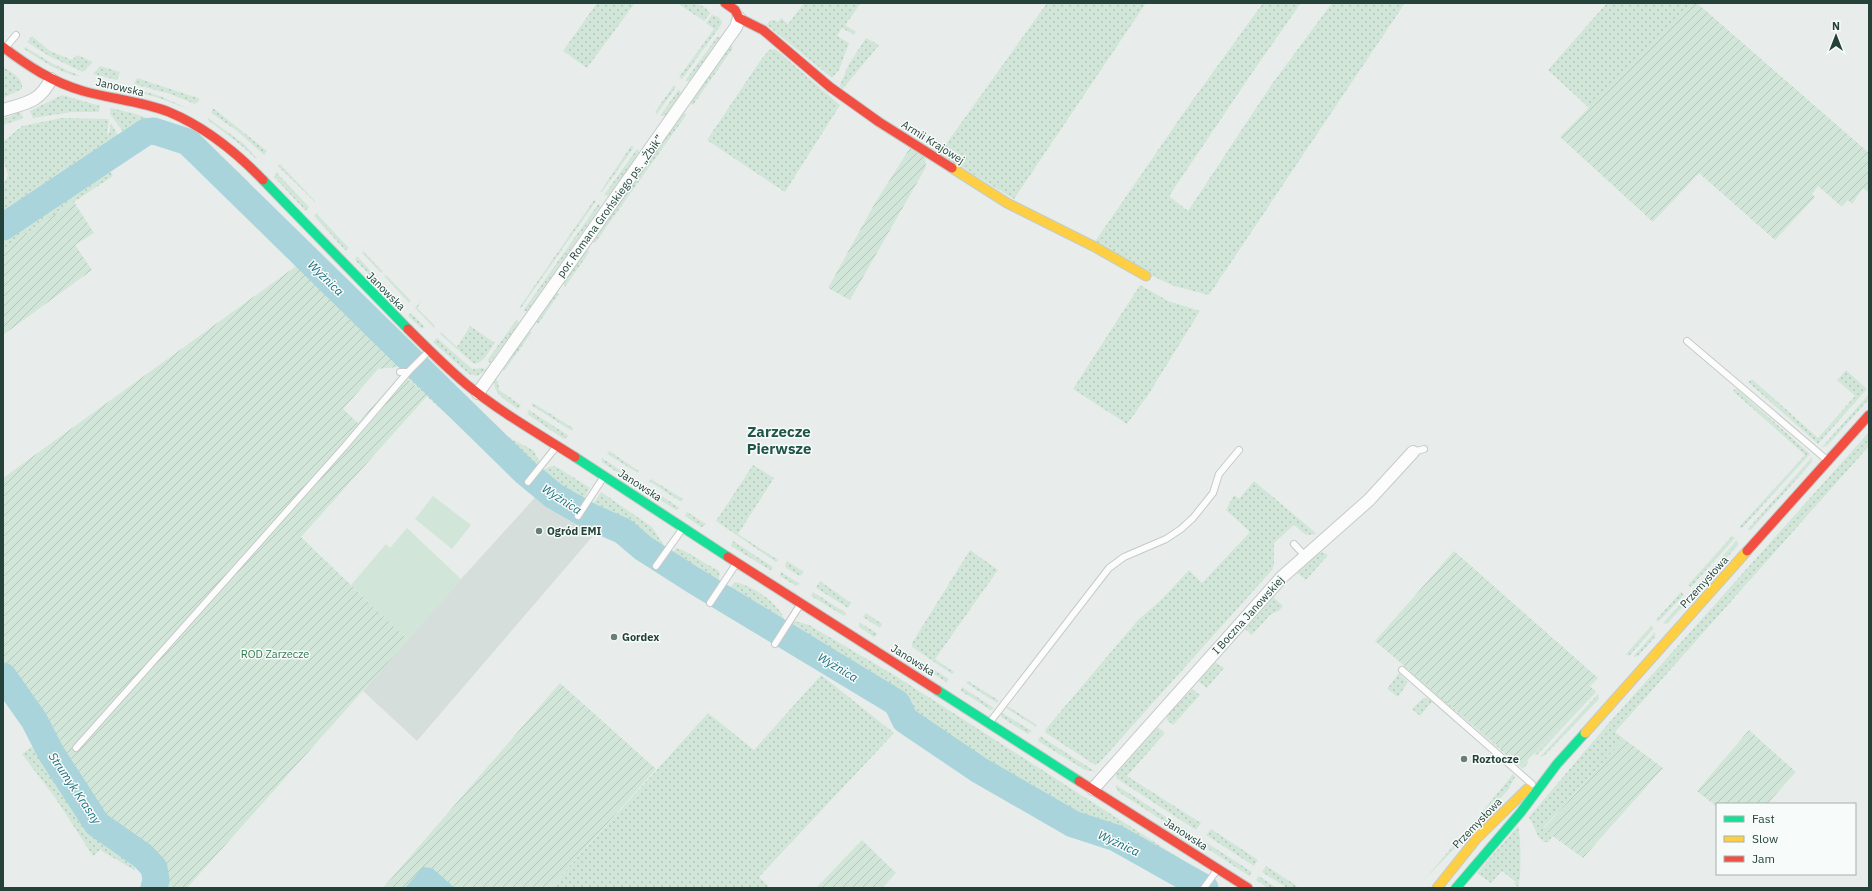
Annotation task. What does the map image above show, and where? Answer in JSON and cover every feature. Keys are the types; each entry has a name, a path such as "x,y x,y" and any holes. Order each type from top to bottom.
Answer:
{"street":[{"name":"Armii Krajowej","path":"725,3 735,10 739,18 763,30 830,87 879,122 1007,203 1093,246 1146,276"},
{"name":"por. Romana Grońskiego ps. „Żbik”","path":"478,393 736,27 739,18"},
{"name":"Janowska","path":"4,48 51,79 71,88 142,104 169,112 215,138 257,174 429,351 478,393 683,528 1248,888"},
{"path":"3,110 39,97 45,91 51,79"},
{"name":"Przemysłowa","path":"1456,888 1521,812 1557,764 1869,415"},
{"name":"I Boczna Janowskiej","path":"1093,788 1282,577 1370,500 1417,449"},
{"name":"Przemysłowa","path":"1438,888 1477,838 1532,784 1557,764"}],"lane":[{"path":"4,48 16,34"},
{"path":"1687,341 1828,461"},
{"path":"76,748 345,446 410,370 429,351"},
{"path":"400,372 410,370"},
{"path":"528,482 557,446"},
{"path":"990,723 1109,568 1124,557 1166,538 1185,526 1213,493 1219,474 1239,450"},
{"path":"579,515 604,477"},
{"path":"657,565 683,528"},
{"path":"1294,544 1305,556"},
{"path":"711,601 737,562"},
{"path":"777,641 801,603"},
{"path":"1402,670 1532,784"},
{"path":"1206,886 1218,869"}],"shaded area":[{"path":"540,492 599,529 417,741 363,691 461,579"}],"green space":[{"path":"597,3 635,3 587,68 563,51"},
{"path":"681,3 701,5 710,13 704,21 680,5"},
{"path":"804,3 861,3 845,25 856,32 854,35 842,28 837,36 849,43 839,70 832,78 767,25 769,21 774,20 778,22 781,18 788,24"},
{"path":"1047,3 1146,3 1014,199 939,154"},
{"path":"1263,3 1301,3 1169,196 1188,211 1272,84 1332,3 1405,3 1209,295 1174,286 1148,274 1094,243 1187,108"},
{"path":"1607,3 1692,3 1589,108 1548,70"},
{"path":"1692,3 1697,3 1869,153 1869,193 1863,188 1852,204 1848,200 1842,207 1818,186 1812,194 1815,197 1775,240 1699,173 1653,222 1560,137"},
{"path":"712,15 719,17 722,22 721,25 682,79 679,77 714,29 706,23"},
{"path":"32,36 50,51 72,60 77,55 93,62 83,72 49,56 27,42"},
{"path":"717,37 720,37 690,81 685,81"},
{"path":"866,38 879,45 842,90 840,85 849,64"},
{"path":"731,45 733,48 693,105 691,104 690,102"},
{"path":"25,47 53,64 80,76 66,73 51,66 24,49"},
{"path":"775,49 840,105 785,192 707,140 760,61 769,50"},
{"path":"100,66 120,72 117,80 93,74"},
{"path":"3,67 19,79 22,89 3,98"},
{"path":"137,78 200,99 195,104 170,94 134,84"},
{"path":"674,85 676,87 657,114 655,112"},
{"path":"135,89 160,96 191,110 159,98 134,91"},
{"path":"679,89 681,93 665,116 660,116"},
{"path":"62,95 100,106 99,112 72,112 33,118 30,111"},
{"path":"111,108 167,124 193,137 205,144 229,163 249,182 249,186 244,192 190,141 154,129 146,130 130,141 110,114"},
{"path":"213,108 267,151 264,155 236,130 211,113"},
{"path":"20,112 23,117 21,119 3,125 3,119"},
{"path":"682,113 687,114 595,243 593,239"},
{"path":"62,118 107,119 109,121 107,133 109,134 111,123 129,155 109,170 113,176 3,249 3,186 8,175 3,159 3,142 22,126"},
{"path":"208,118 244,144 257,158 255,158 208,120"},
{"path":"631,146 634,147 602,192 600,192"},
{"path":"910,148 925,157 926,167 850,300 828,288 875,203"},
{"path":"637,149 639,153 608,196 604,195"},
{"path":"280,164 315,201 315,202 278,166"},
{"path":"276,172 309,207 307,210 305,210 274,177"},
{"path":"254,191 258,192 280,215 281,218 276,224 248,197"},
{"path":"594,200 596,201 521,308 519,308"},
{"path":"74,202 94,233 75,245 92,270 3,335 3,249"},
{"path":"599,203 600,207 527,311 523,311"},
{"path":"316,213 349,248 345,250 314,216"},
{"path":"284,221 289,223 306,243 302,250 278,226"},
{"path":"313,251 409,348 406,350 413,360 307,256"},
{"path":"363,251 383,272 381,273 362,253"},
{"path":"585,251 590,251 565,287 563,282"},
{"path":"357,256 376,277 374,279 355,260"},
{"path":"305,258 410,363 406,367 299,264"},
{"name":"ROD Zarzecze","path":"299,264 402,363 397,367 378,369 343,409 358,423 401,374 427,396 301,537 408,640 187,888 159,888 157,866 144,853 100,823 59,760 37,713 3,667 3,478"},
{"path":"386,275 411,301 409,303 384,276"},
{"path":"383,284 405,307 400,309 381,288"},
{"path":"1140,285 1168,301 1200,311 1148,395 1127,424 1073,389"},
{"path":"555,293 559,294 538,324 536,320"},
{"path":"422,300 417,308 435,326 434,328 415,308"},
{"path":"411,313 425,327 421,328 408,316"},
{"path":"517,319 519,323 490,363 488,361 489,358"},
{"path":"470,326 495,343 486,357 477,363 473,363 440,334 441,332 457,347"},
{"path":"528,332 532,332 505,370 501,370"},
{"path":"437,338 472,369 483,368 487,370 477,376 469,374 433,342"},
{"path":"424,364 473,406 472,418 418,365"},
{"path":"416,369 528,477 525,480 469,434 406,378"},
{"path":"1846,370 1867,389 1818,444 1748,382 1752,379 1818,438 1855,396 1837,380"},
{"path":"495,378 498,381 499,390 521,405 518,409 497,393 494,384"},
{"path":"1735,389 1738,390 1810,454 1742,528 1739,527 1805,455 1733,391"},
{"path":"1869,394 1869,399 1827,446 1822,447"},
{"path":"533,403 573,428 572,431 531,405"},
{"path":"529,410 569,436 564,439 527,414"},
{"path":"480,418 484,419 510,438 533,450 540,462 531,474 477,422"},
{"path":"1869,432 1869,446 1615,732 1624,739 1543,828 1553,836 1548,842 1545,842 1539,838 1529,817 1608,724"},
{"path":"609,451 639,471 638,473 607,454"},
{"path":"1812,457 1812,462 1751,530 1747,530"},
{"path":"602,458 634,479 630,481 602,462"},
{"path":"753,465 774,478 738,534 778,560 776,562 716,521"},
{"path":"552,466 557,467 590,488 579,507 556,494 537,480 544,469"},
{"path":"651,479 683,499 681,502 649,481"},
{"path":"1254,481 1317,534 1306,535 1294,525 1274,543 1274,564 1272,570 1099,763 1095,765 1046,733 1045,730 1138,620 1162,599 1189,570 1202,583 1250,532 1226,510 1234,495 1239,499"},
{"path":"534,483 551,496 577,511 574,513 532,486"},
{"path":"646,486 680,508 676,510 645,490"},
{"path":"601,492 652,527 665,547 660,555 624,527 588,512"},
{"path":"433,496 471,525 452,549 415,519"},
{"path":"687,512 706,524 701,527 685,516"},
{"path":"586,516 619,531 640,548 656,558 652,563 601,527 599,529 584,519"},
{"path":"407,528 461,579 408,640 351,585 386,544 390,548"},
{"path":"1732,536 1735,538 1691,587 1688,585"},
{"path":"1737,540 1738,545 1698,590 1693,589"},
{"path":"733,541 773,567 772,570 731,546"},
{"path":"676,548 718,570 720,574 718,581 712,589 667,561"},
{"path":"970,550 998,570 935,659 954,672 952,674 912,647 912,643"},
{"path":"1454,551 1598,678 1590,686 1594,690 1522,766 1375,641"},
{"path":"1322,552 1328,555 1306,580 1296,572 1316,554"},
{"path":"787,561 804,572 800,576 786,568 785,566"},
{"path":"665,564 709,594 704,599 661,570"},
{"path":"781,572 800,584 796,586 780,576"},
{"path":"820,581 851,603 848,608 816,588"},
{"path":"735,582 757,591 777,608 785,621 780,629 723,595"},
{"path":"813,592 846,613 844,616 811,596"},
{"path":"1681,592 1684,595 1658,622 1656,620"},
{"path":"1273,597 1283,606 1279,611 1271,614 1252,635 1245,629"},
{"path":"1685,599 1686,603 1667,624 1663,623"},
{"path":"866,613 882,624 880,628 863,617"},
{"path":"795,621 809,625 894,675 1206,875 1206,880 1202,884 1116,837 1074,823 979,768 907,720 899,702 785,632 791,623"},
{"path":"859,622 878,634 874,637 859,627"},
{"path":"1651,626 1654,628 1629,656 1626,654"},
{"path":"1655,632 1655,637 1638,656 1633,657"},
{"path":"908,653 949,679 946,682 907,657"},
{"path":"1215,662 1224,668 1207,688 1200,683 1199,680"},
{"path":"1405,666 1522,766 1527,761 1529,762 1523,769 1404,667"},
{"path":"3,667 37,713 59,760 100,823 144,853 134,870 100,850 93,856 56,799 22,754 34,745 27,734 29,732 3,692"},
{"path":"1399,673 1408,682 1398,697 1387,689"},
{"path":"821,675 894,733 759,877 770,888 550,888 708,713 754,750"},
{"path":"968,681 998,700 997,703 966,683"},
{"path":"560,683 656,769 550,888 383,888"},
{"path":"962,687 994,708 991,710 961,691"},
{"path":"1192,689 1200,695 1173,725 1167,720 1167,716"},
{"path":"1594,690 1596,692 1537,755 1534,754"},
{"path":"1598,694 1599,699 1544,756 1540,757"},
{"path":"1423,698 1430,699 1454,719 1453,724 1453,720 1432,702 1420,716 1412,709"},
{"path":"1007,707 1037,725 1036,727 1006,708"},
{"path":"1002,713 1032,731 1028,734 1001,717"},
{"path":"1157,727 1165,733 1127,776 1201,823 1196,830 1116,778 1116,774"},
{"path":"1749,730 1796,772 1768,803 1716,803 1716,806 1697,791"},
{"path":"1040,736 1096,772 1085,770 1038,741"},
{"path":"1624,739 1663,768 1583,858 1543,829"},
{"path":"1513,774 1515,777 1508,790 1477,824 1474,822"},
{"path":"1116,785 1191,833 1188,837 1120,793 1116,788"},
{"path":"1518,826 1521,857 1518,887 1514,884 1516,882 1502,871 1491,883 1477,873"},
{"path":"1211,829 1258,860 1254,866 1206,835"},
{"path":"1460,838 1463,840 1423,881"},
{"path":"862,840 896,873 882,888 816,888"},
{"path":"1204,841 1252,872 1249,876 1202,845"},
{"path":"1266,866 1297,886 1295,888 1287,888 1262,872"},
{"path":"1259,876 1277,888 1268,888 1256,880"}],"water":[{"path":"423,867 432,868 455,888 405,888"}],"waterway":[{"name":"Wyżnica","path":"3,227 146,132 154,131 188,142 525,472 554,496 591,517 623,531 643,548 693,580 897,703 905,720 979,770 1073,824 1116,838 1205,888"},
{"name":"Strumyk Krasny","path":"3,676 34,720 51,753 97,824 143,856 154,868 156,880 154,888"}],"traffic: fast":[{"path":"263,180 408,329"},
{"path":"575,457 728,557"},
{"path":"937,690 1079,781"},
{"path":"1456,888 1521,812 1557,764 1585,733"}],"traffic: slow":[{"path":"952,168 1007,203 1093,246 1146,276"},
{"path":"1585,733 1747,551"},
{"path":"1437,888 1477,838 1527,789"}],"traffic: jam":[{"path":"725,3 735,10 739,18 763,30 830,87 879,122 952,168"},
{"path":"3,47 41,73 61,83 94,94 148,105 182,118 195,125 231,150 263,180"},
{"path":"408,329 451,371 492,404 575,457"},
{"path":"1747,551 1869,415"},
{"path":"728,557 937,690"},
{"path":"1079,781 1248,888"}],"place":[{"name":"Ogród EMI","path":"539,531"},
{"name":"Gordex","path":"614,637"},
{"name":"Roztocze","path":"1464,759"}],"district":[{"name":"Zarzecze Pierwsze","path":"779,440"}]}
